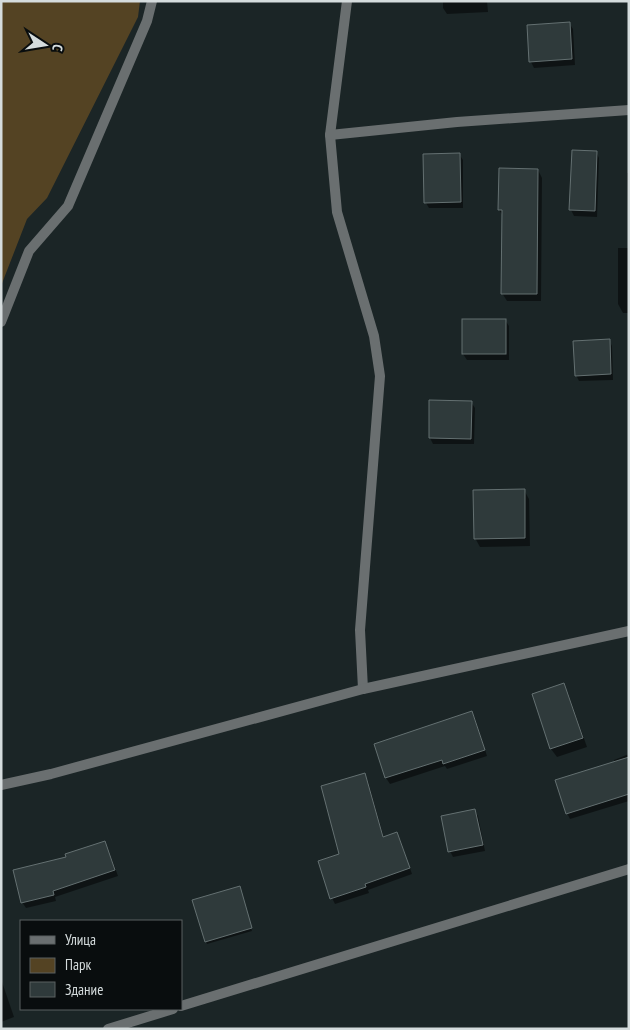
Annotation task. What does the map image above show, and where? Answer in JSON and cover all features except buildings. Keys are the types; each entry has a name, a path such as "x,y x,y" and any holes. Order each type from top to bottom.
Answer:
{"street":[{"path":"1,322 29,251 68,206 147,21 152,1"},
{"path":"347,1 330,135 337,212 374,336 380,376 360,630 363,689"},
{"path":"330,135 457,122 629,110"},
{"path":"1,785 51,774 363,689 629,631"},
{"path":"182,1006 629,869"},
{"path":"108,1029 170,1010"}],"green space":[{"path":"1,1 140,1 138,17 47,198 27,219 1,286"}]}
